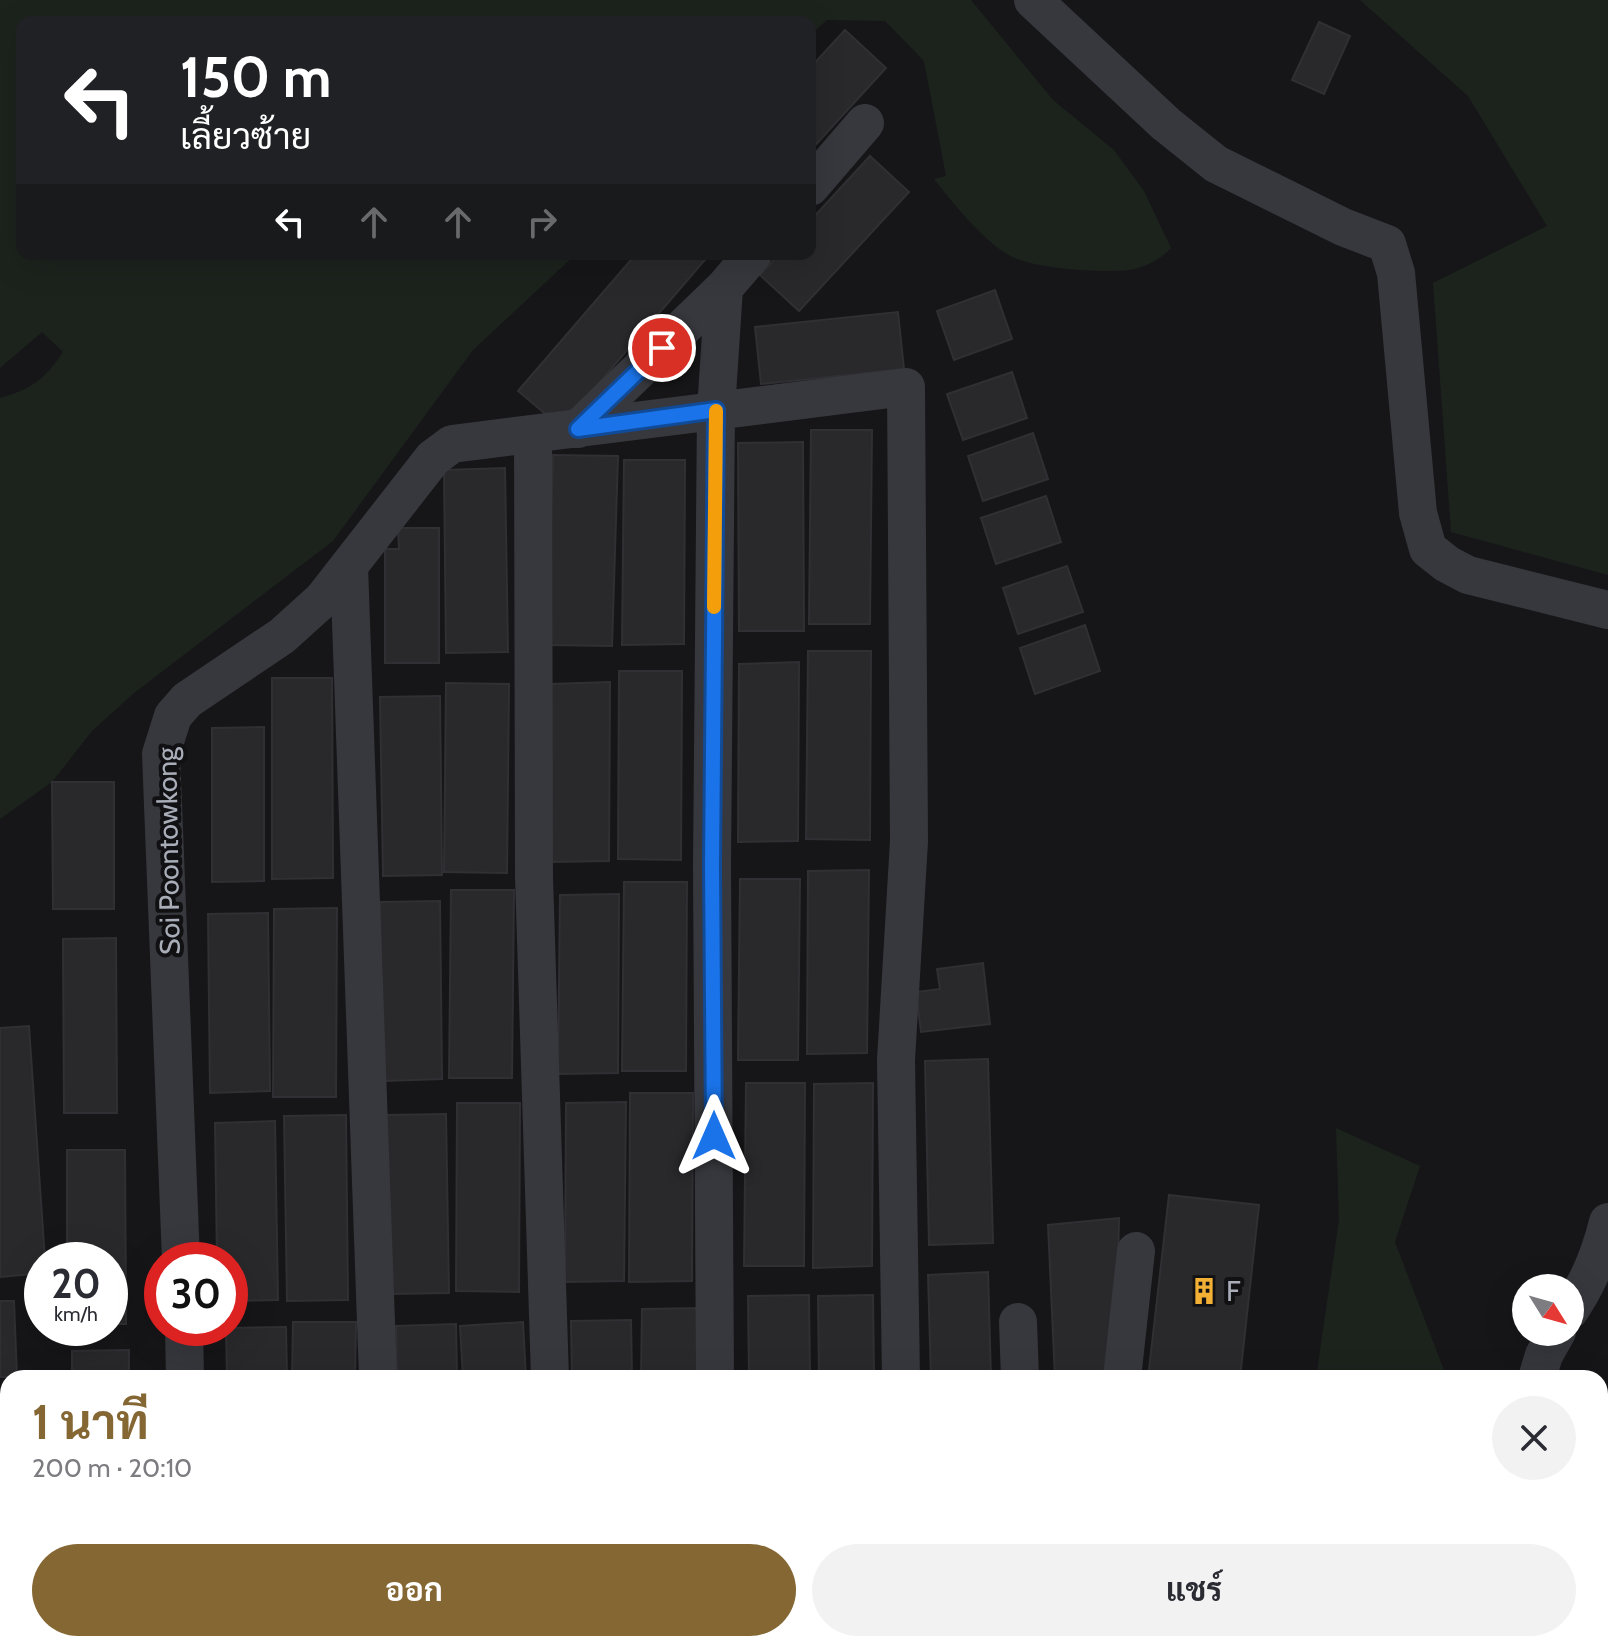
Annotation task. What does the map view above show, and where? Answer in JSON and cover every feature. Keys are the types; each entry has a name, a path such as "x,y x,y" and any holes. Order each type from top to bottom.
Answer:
{"street":[{"path":"1033,0 1166,124 1216,164 1343,227 1387,244 1396,273 1418,513 1428,549 1468,575 1608,610"},
{"path":"816,180 865,123"},
{"path":"578,429 724,288 748,260"},
{"path":"715,1370 712,850 716,410 724,288"},
{"path":"550,1370 534,877 533,434 906,387 909,841 896,1060 901,1370"},
{"name":"Soi Poontowkong","path":"180,1242 161,754 173,716 187,700 304,619 433,458 452,444 533,434"},
{"path":"349,566 378,1370"},
{"path":"1584,1290 1600,1256 1608,1222"},
{"path":"1123,1370 1136,1251"},
{"path":"1018,1322 1020,1370"},
{"path":"184,1346 185,1370"},
{"path":"1539,1370 1549,1346"}],"shaded area":[{"path":"0,0 971,0 1053,100 1114,150 1144,191 1171,248 1140,267 1101,271 1032,263 997,247 968,220 934,179 946,176 924,61 885,21 827,20 816,30 816,16 16,16 16,260 570,260 473,350 333,541 134,693 92,731 52,782 0,819 0,398 37,382 63,352 42,332 0,368"},
{"path":"1360,0 1608,0 1608,575 1451,532 1433,283 1547,226 1468,96"},
{"path":"1336,1128 1420,1166 1395,1242 1444,1370 1317,1370 1339,1220"}],"building":[{"path":"1319,22 1350,36 1324,94 1292,80"},
{"path":"845,30 886,68 816,144 816,61"},
{"path":"870,156 909,192 799,311 760,275 774,260 816,260 816,214"},
{"path":"631,260 705,260 561,427 518,391"},
{"path":"995,290 1012,339 954,360 937,311"},
{"path":"898,312 904,369 761,384 755,327"},
{"path":"1012,372 1027,418 963,440 947,394"},
{"path":"811,430 872,430 870,624 809,624"},
{"path":"1033,433 1048,479 983,501 968,456"},
{"path":"803,442 804,631 739,631 738,443"},
{"path":"553,455 618,456 612,646 548,645"},
{"path":"624,460 685,460 684,644 622,645"},
{"path":"505,468 508,652 446,653 444,470"},
{"path":"1046,496 1061,542 996,564 981,518"},
{"path":"398,528 439,528 439,663 385,663 385,549 399,549"},
{"path":"1067,566 1083,612 1018,634 1003,588"},
{"path":"1085,625 1100,671 1035,694 1020,648"},
{"path":"808,651 871,651 870,840 806,839"},
{"path":"799,662 798,841 738,842 739,664"},
{"path":"619,671 682,671 681,860 618,859"},
{"path":"272,678 332,678 333,878 272,879"},
{"path":"610,682 609,861 549,862 551,684"},
{"path":"446,683 509,684 507,873 444,872"},
{"path":"440,696 442,875 383,876 380,697"},
{"path":"264,727 264,881 212,882 212,728"},
{"path":"52,782 114,782 114,909 53,909"},
{"path":"869,870 867,1053 807,1054 808,871"},
{"path":"740,879 800,879 798,1060 738,1060"},
{"path":"624,882 687,882 686,1071 622,1071"},
{"path":"451,890 514,890 512,1078 449,1078"},
{"path":"619,894 618,1073 558,1074 560,895"},
{"path":"440,901 442,1079 383,1081 380,902"},
{"path":"337,908 336,1097 273,1097 274,909"},
{"path":"268,913 270,1091 210,1093 208,914"},
{"path":"116,938 117,1113 64,1113 63,939"},
{"path":"983,963 990,1024 921,1032 916,992 940,989 937,969"},
{"path":"29,1026 44,1242 24,1242 24,1275 0,1277 0,1028"},
{"path":"988,1059 993,1243 929,1245 925,1061"},
{"path":"746,1083 805,1083 804,1266 744,1266"},
{"path":"873,1083 872,1266 813,1268 814,1084"},
{"path":"630,1093 693,1093 692,1281 629,1282"},
{"path":"626,1102 624,1281 565,1282 566,1103"},
{"path":"457,1103 520,1103 519,1292 456,1291"},
{"path":"446,1114 449,1293 389,1294 386,1115"},
{"path":"346,1115 348,1300 287,1301 284,1116"},
{"path":"275,1121 278,1300 248,1301 248,1242 217,1242 215,1123"},
{"path":"67,1150 125,1150 126,1242 67,1242"},
{"name":"F","path":"1169,1195 1259,1205 1241,1370 1149,1370"},
{"path":"1119,1218 1117,1314 1105,1370 1055,1370 1048,1225"},
{"path":"988,1272 991,1370 931,1370 928,1275"},
{"path":"809,1295 810,1370 749,1370 748,1296"},
{"path":"873,1295 874,1370 819,1370 818,1296"},
{"path":"0,1301 14,1301 17,1370 0,1370"},
{"path":"705,1308 705,1370 641,1370 642,1309"},
{"path":"631,1320 632,1370 572,1370 571,1321"},
{"path":"293,1322 356,1322 355,1370 292,1370"},
{"path":"523,1322 526,1370 463,1370 460,1326"},
{"path":"456,1324 457,1370 397,1370 396,1326"},
{"path":"286,1327 287,1370 227,1370 226,1346 248,1346 248,1328"},
{"path":"129,1350 129,1370 72,1370 72,1351"}],"slow traffic":[{"path":"714,607 716,411"}],"place":[{"name":"F","path":"1204,1291"}],"route":[{"path":"662,348 578,429 716,410 712,865 714,1136"}]}
